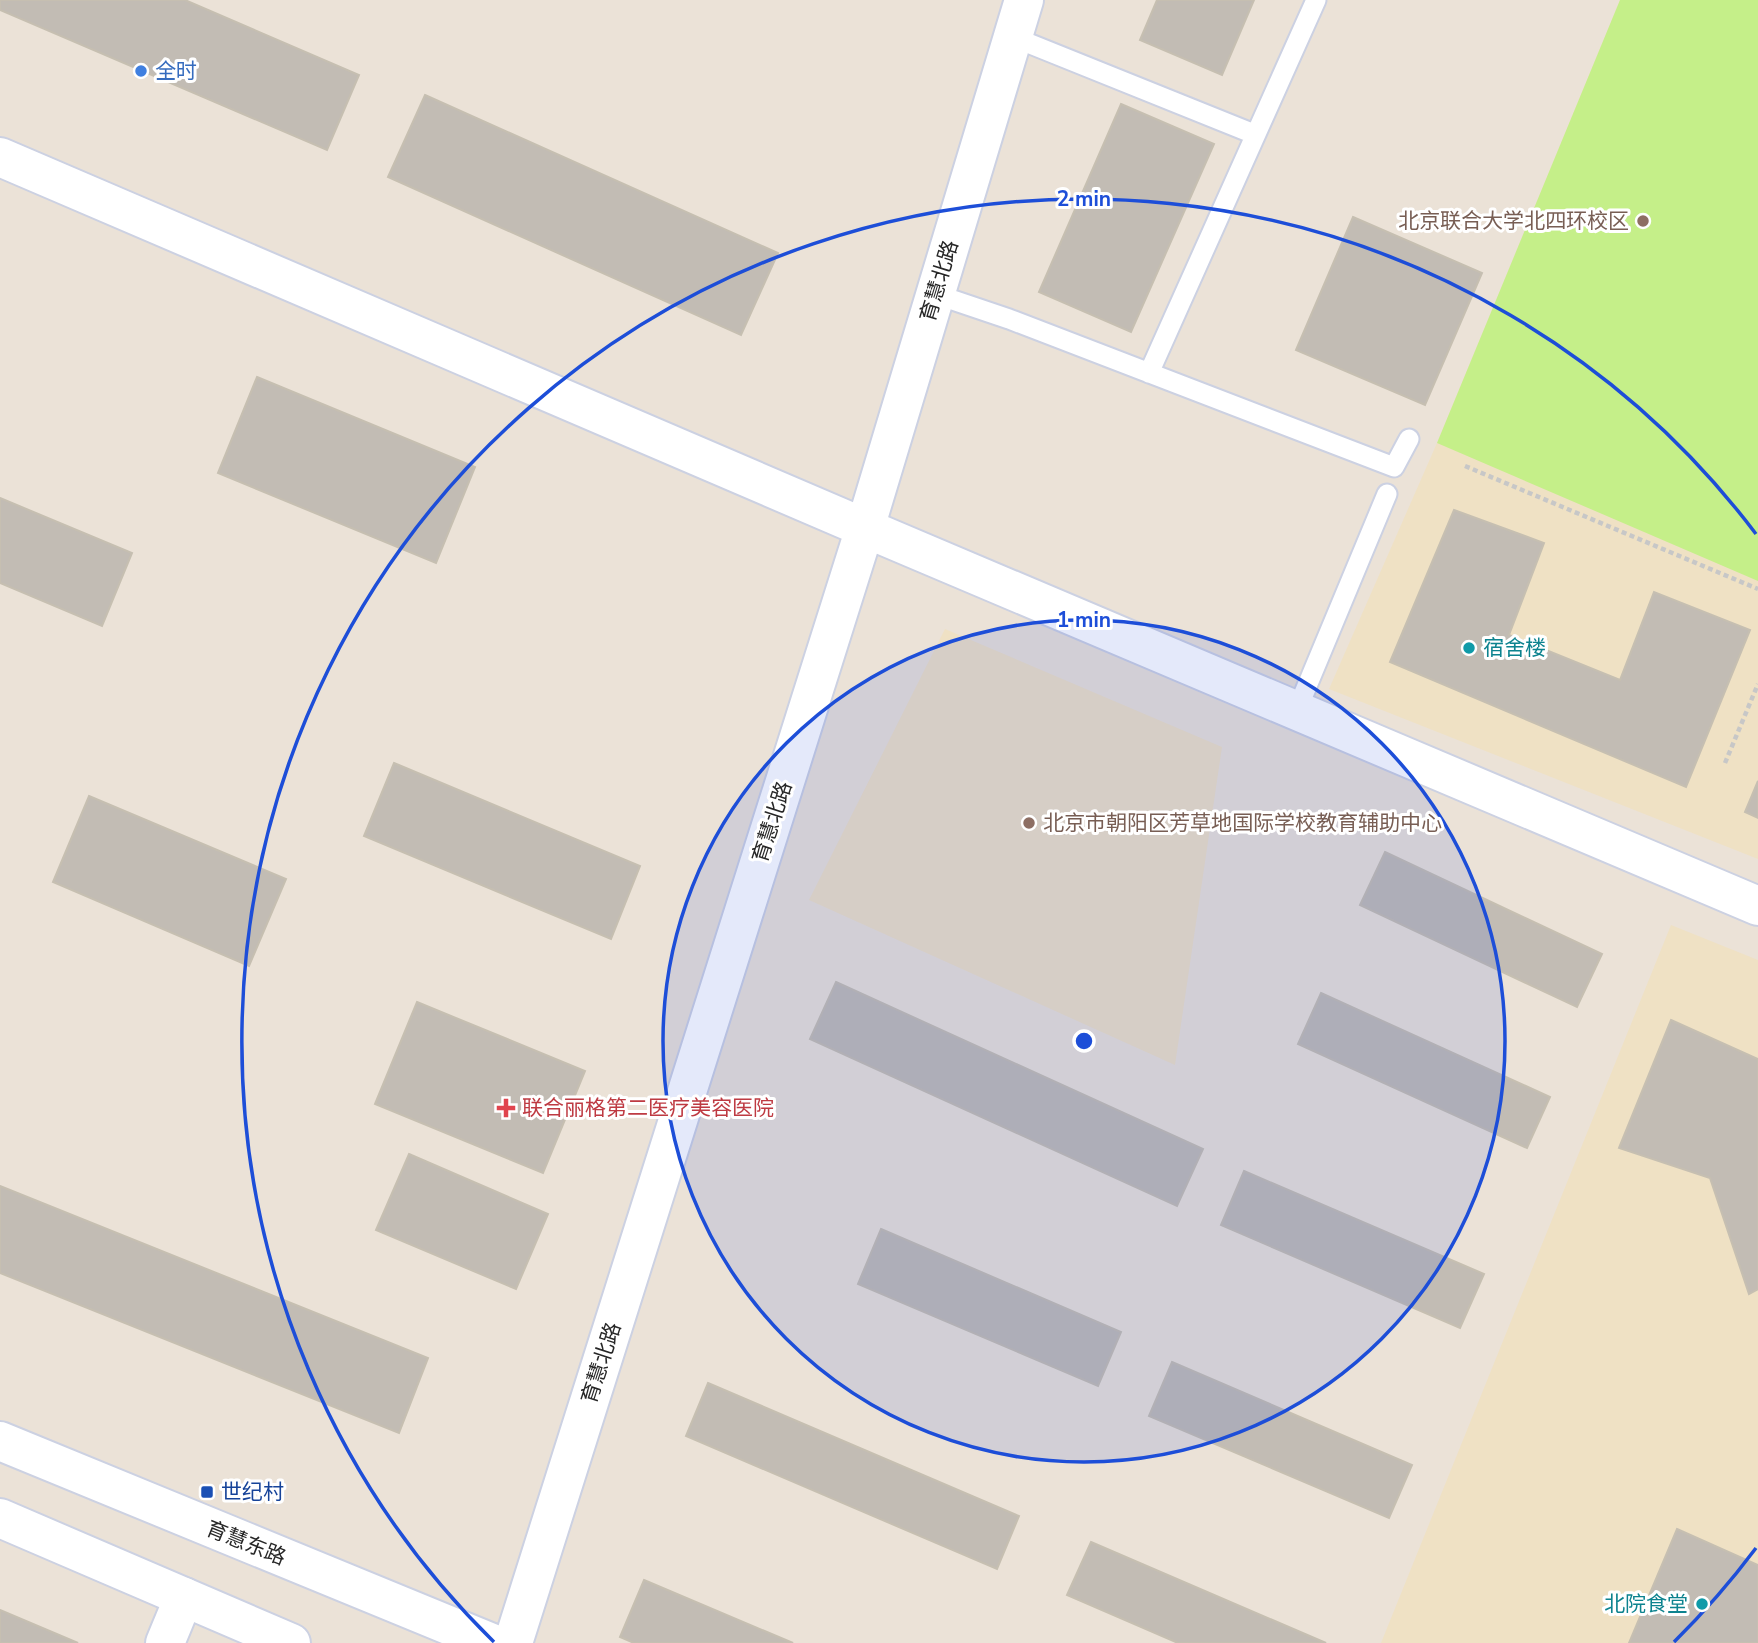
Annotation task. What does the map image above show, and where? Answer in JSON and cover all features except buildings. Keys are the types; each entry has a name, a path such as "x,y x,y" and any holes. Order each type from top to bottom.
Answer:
{"street":[{"name":"育慧北路","path":"513,1643 865,527 1024,0"},
{"path":"0,157 1758,906"},
{"name":"育慧东路","path":"0,1441 492,1643"},
{"path":"0,1518 291,1643"},
{"path":"164,1643 184,1597"}],"lane":[{"path":"1149,373 1316,0"},
{"path":"1013,37 1254,134"},
{"path":"936,294 1394,467 1409,439"},
{"path":"1297,710 1387,495"}],"path":[{"path":"1465,466 1758,589"},
{"path":"1726,763 1758,684"}],"shaded area":[{"name":"北京联合大学北四环校区","path":"1620,0 1758,0 1758,859 1329,689 1437,443"},
{"name":"北京市朝阳区芳草地国际学校教育辅助中心","path":"945,629 1222,747 1175,1065 809,900"},
{"path":"1671,925 1758,960 1758,1643 1381,1643"}],"green space":[{"path":"1620,0 1758,0 1758,581 1437,443"}],"place":[{"name":"全时","path":"141,71"},
{"name":"北京联合大学北四环校区","path":"1643,221"},
{"name":"宿舍楼","path":"1469,648"},
{"name":"北京市朝阳区芳草地国际学校教育辅助中心","path":"1029,823"},
{"name":"联合丽格第二医疗美容医院","path":"506,1108"},
{"name":"世纪村","path":"207,1492"},
{"name":"北院食堂","path":"1702,1604"}]}
